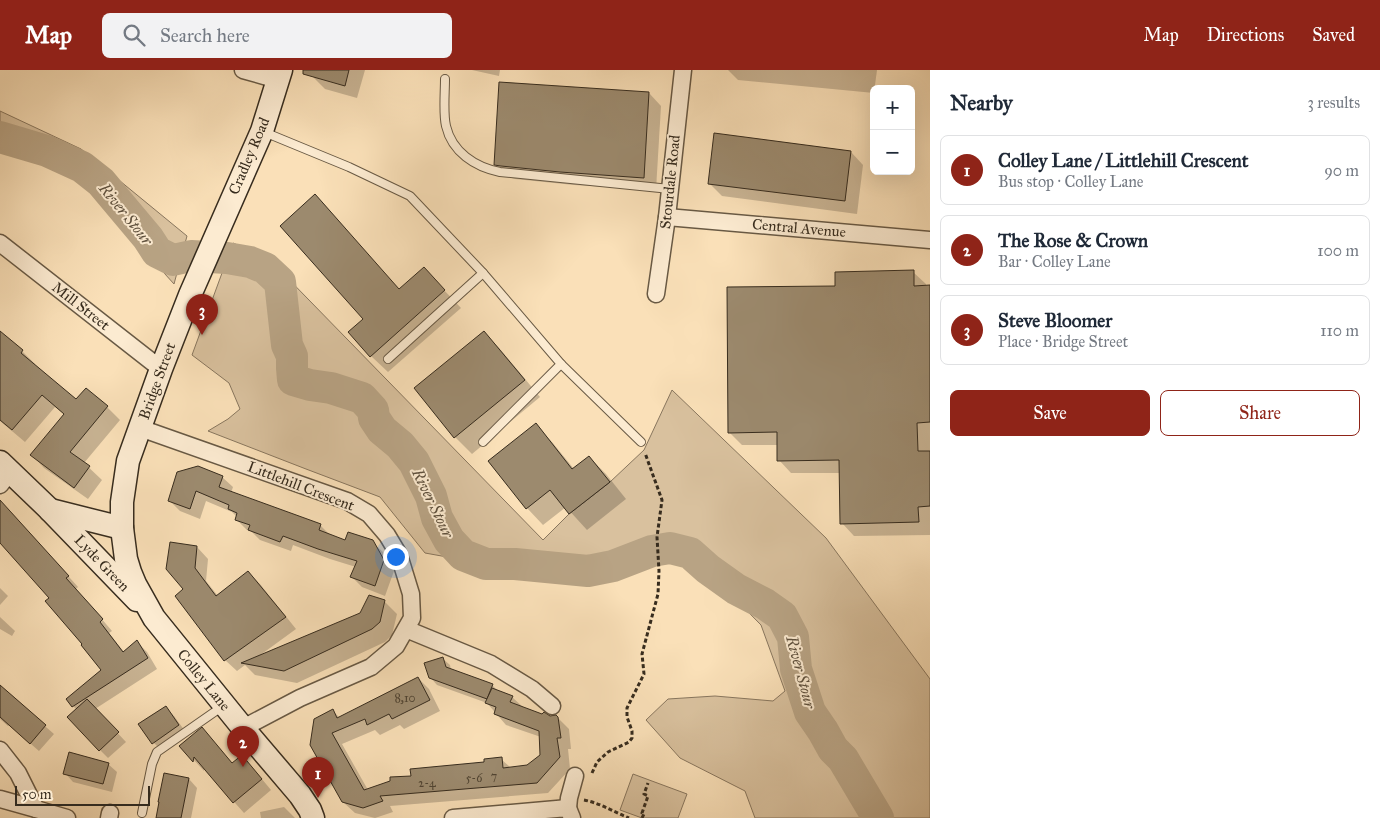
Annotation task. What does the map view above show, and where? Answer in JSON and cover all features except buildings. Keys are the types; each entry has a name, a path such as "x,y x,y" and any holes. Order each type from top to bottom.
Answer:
{"main road":[{"name":"Cradley Road","path":"213,240 262,131 280,75"},
{"name":"Bridge Street","path":"122,528 122,502 128,461 161,369 213,240"},
{"name":"Lyde Green","path":"4,473 49,509 154,618"},
{"name":"Lyde Green","path":"49,509 122,528"},
{"name":"Colley Lane","path":"122,528 126,559 130,572 154,618 300,796 313,818"}],"street":[{"path":"243,70 280,75"},
{"name":"Stourdale Road","path":"656,294 667,217 682,70"},
{"name":"Central Avenue","path":"667,217 930,240"},
{"name":"Mill Street","path":"0,243 161,369"},
{"name":"Littlehill Crescent","path":"140,428 347,501 369,514 387,535 399,556 411,594 412,618 396,646 370,667 300,698 243,728"},
{"path":"406,629 492,664 532,689 552,706"},
{"path":"0,750 18,773 36,809"},
{"path":"461,818 570,808 575,776"},
{"path":"0,798 67,818"}],"lane":[{"path":"445,79 445,124 450,139 472,163 500,172 670,189"},
{"path":"262,131 349,167 410,196 483,273 561,364 643,446"},
{"path":"388,359 483,273"},
{"path":"483,442 561,364"},
{"path":"142,813 152,764 157,752 224,705"}],"path":[{"path":"597,762 608,752 629,742 632,738 627,708 644,674 642,654 658,594 657,537 662,500 643,446"},
{"path":"642,818 648,796 644,794 648,783"},
{"path":"570,808 593,802 629,818"}],"shaded area":[{"path":"0,111 81,149 187,236 174,284 73,172 0,151"},
{"path":"233,243 269,259 543,540 569,514 610,482 644,450 672,390 826,538 930,679 930,818 755,818 745,791 680,758 646,720 668,699 715,696 773,701 785,691 761,625 690,553 669,548 652,551 613,566 588,571 515,564 486,564 425,553 380,497 208,431 240,409 229,383 192,355"},
{"path":"633,774 687,794 678,818 642,818 620,810"}],"waterway":[{"name":"River Stour","path":"0,137 47,151 82,167 101,182 148,238 157,252 173,260 191,256 227,258 250,262 265,268 280,282 287,345 292,356 293,380 331,388 362,398 373,410 374,418 382,430 400,445 414,462 431,496 437,518 449,540 463,555 486,564 515,564 588,571 613,566 652,551 670,548 690,553 708,569 736,589 765,604 782,616 793,637 796,669 810,712 833,749 843,759 878,818"}],"place":[{"name":"Steve Bloomer","path":"202,335"},
{"name":"The Rose & Crown","path":"243,767"},
{"name":"Colley Lane / Littlehill Crescent","path":"318,798"}]}
